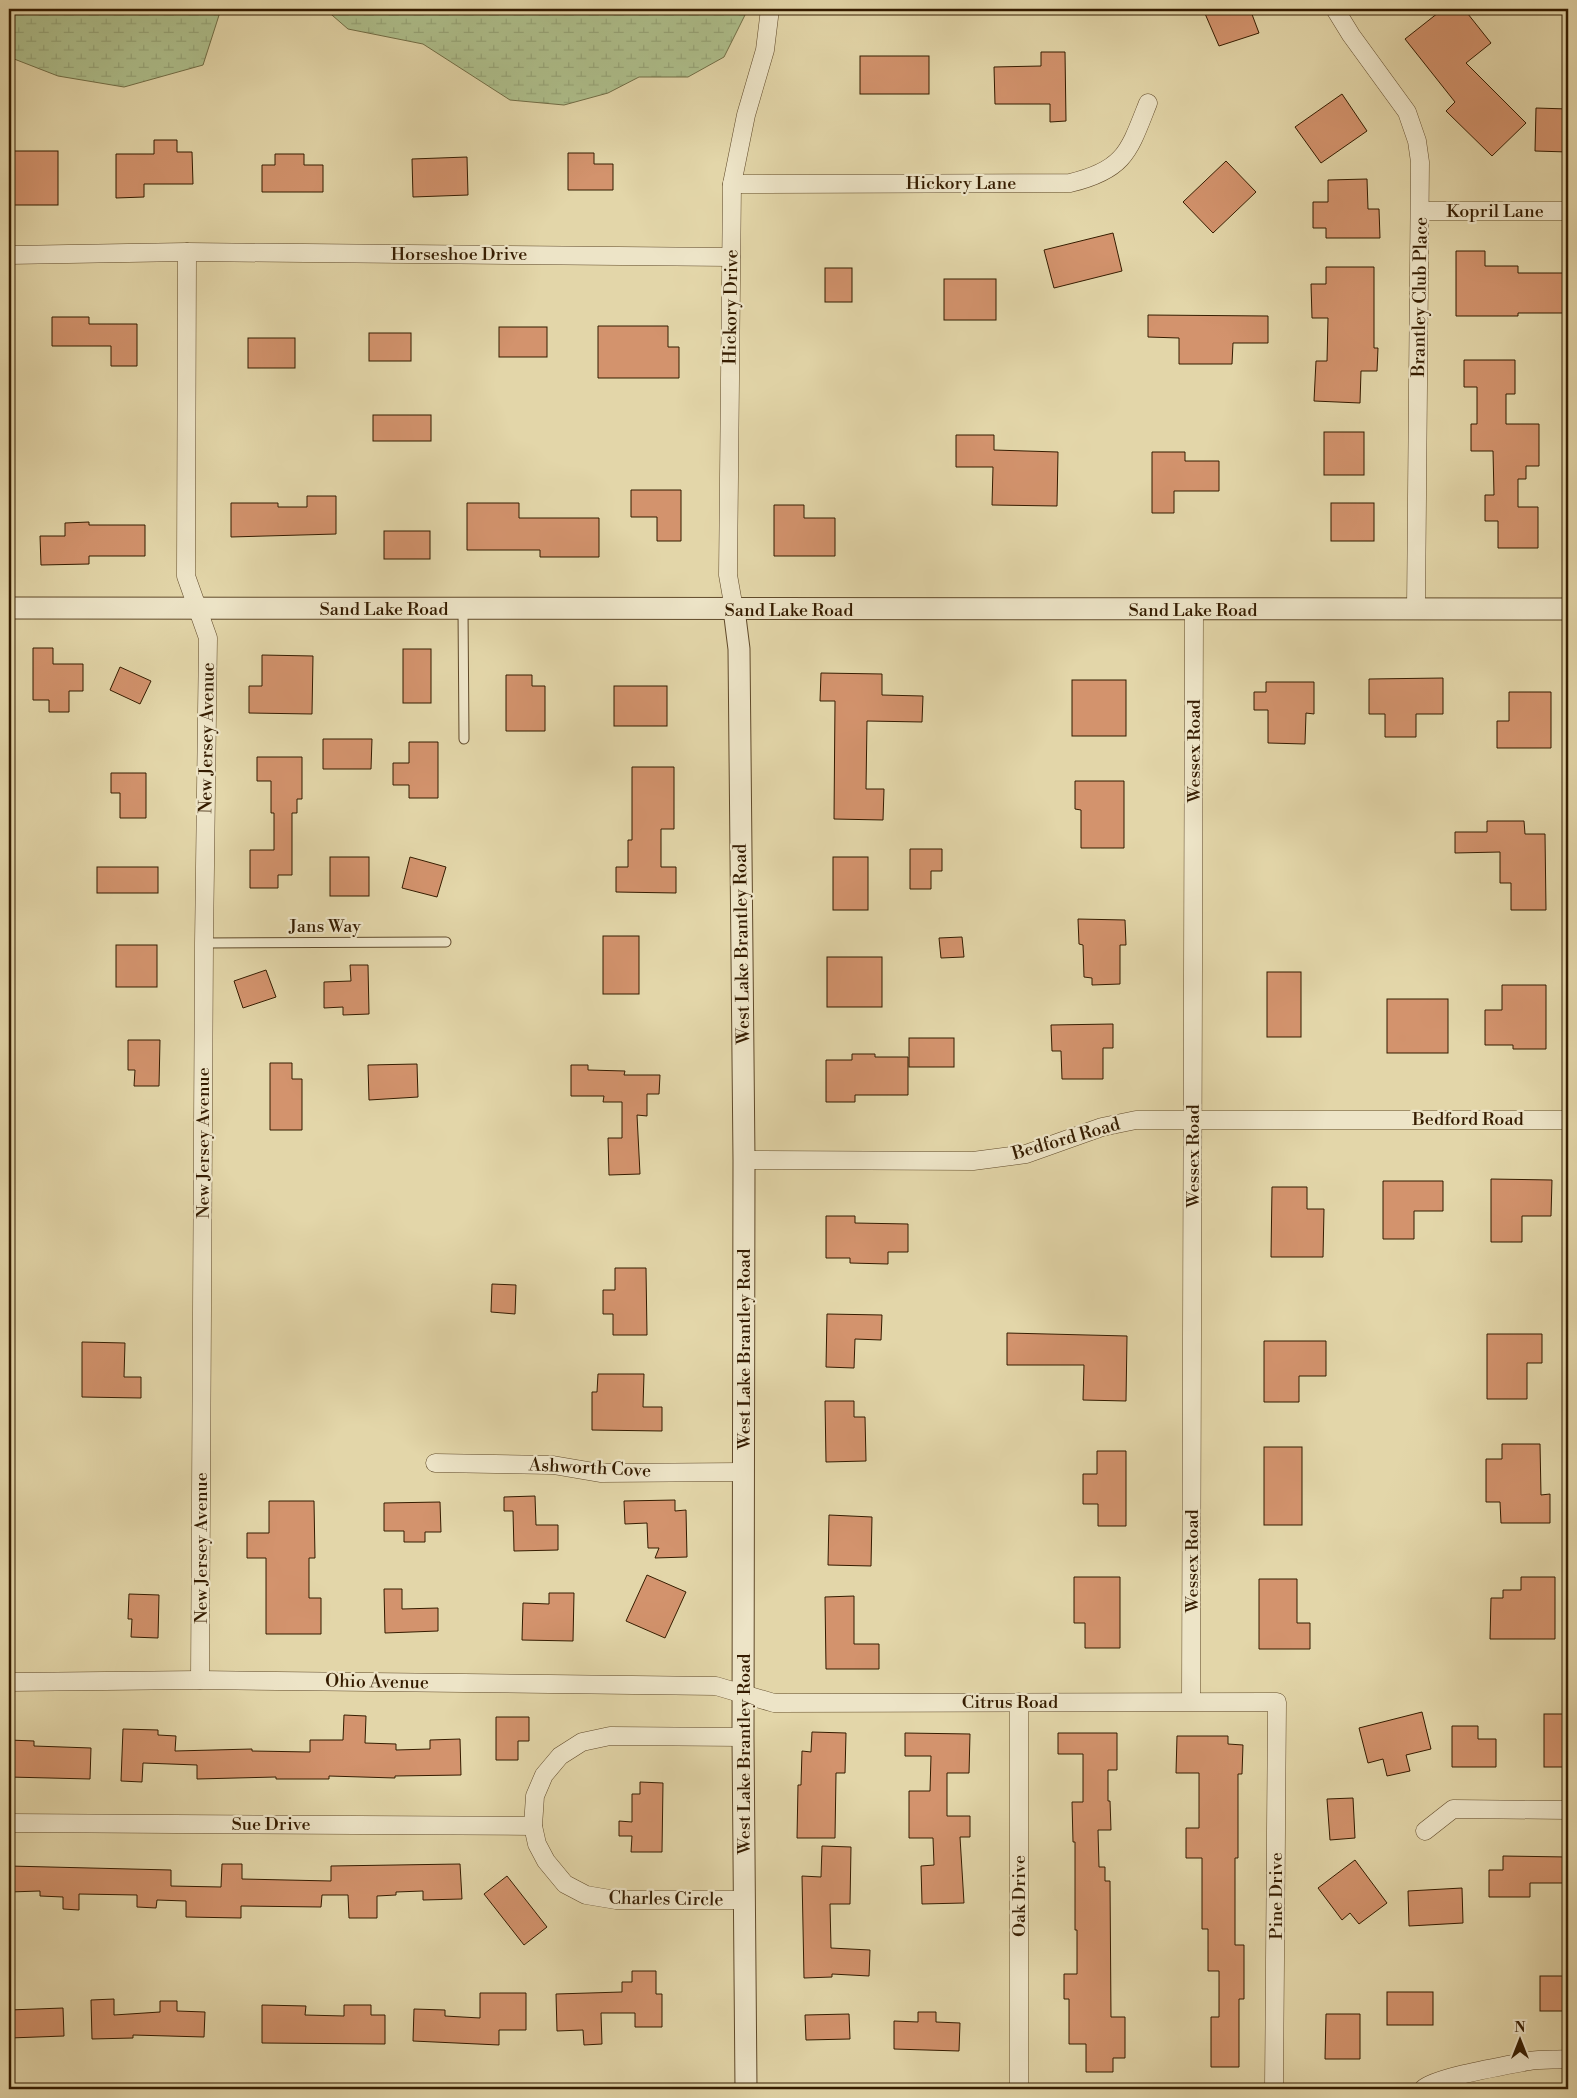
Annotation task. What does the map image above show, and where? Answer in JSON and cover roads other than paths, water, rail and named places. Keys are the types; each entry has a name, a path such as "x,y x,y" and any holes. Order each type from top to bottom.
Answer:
{"street":[{"name":"Hickory Drive","path":"734,610 728,575 732,184 746,115 765,50 770,9"},
{"name":"Brantley Club Place","path":"1335,9 1351,35 1407,112 1417,140 1421,212 1416,609"},
{"name":"Hickory Lane","path":"732,184 1070,183 1092,178 1116,164 1132,141 1148,103"},
{"name":"Kopril Lane","path":"1421,212 1568,211"},
{"name":"Horseshoe Drive","path":"9,255 188,252 731,256"},
{"path":"188,252 186,576 197,608"},
{"name":"Sand Lake Road","path":"9,608 734,610 1568,609"},
{"name":"New Jersey Avenue","path":"197,608 208,638 204,943 200,1680"},
{"name":"West Lake Brantley Road","path":"734,610 739,649 744,1160 743,1737 746,2089"},
{"name":"Wessex Road","path":"1191,1702 1194,610"},
{"name":"Bedford Road","path":"744,1160 973,1161 1026,1154 1102,1126 1127,1121 1193,1118 1568,1120"},
{"name":"Ashworth Cove","path":"435,1464 553,1465 600,1473 744,1472"},
{"name":"Ohio Avenue","path":"9,1682 200,1680 716,1686 744,1694"},
{"name":"Citrus Road","path":"744,1694 774,1703 1278,1702"},
{"name":"Oak Drive","path":"1018,1702 1018,2089"},
{"name":"Pine Drive","path":"1274,2089 1278,1702"},
{"name":"Charles Circle","path":"743,1737 610,1736 582,1742 560,1756 544,1774 535,1796 533,1826 546,1862 566,1884 586,1895 616,1900 744,1900"},
{"path":"1425,1831 1453,1809 1568,1810"},
{"name":"Sue Drive","path":"9,1823 533,1826"},
{"path":"1424,2088 1445,2079 1531,2061 1568,2059"}],"lane":[{"path":"463,609 464,739"},
{"name":"Jans Way","path":"204,943 446,942"}],"water":[{"path":"1563,9 1568,9 1568,79 1563,79"}]}
